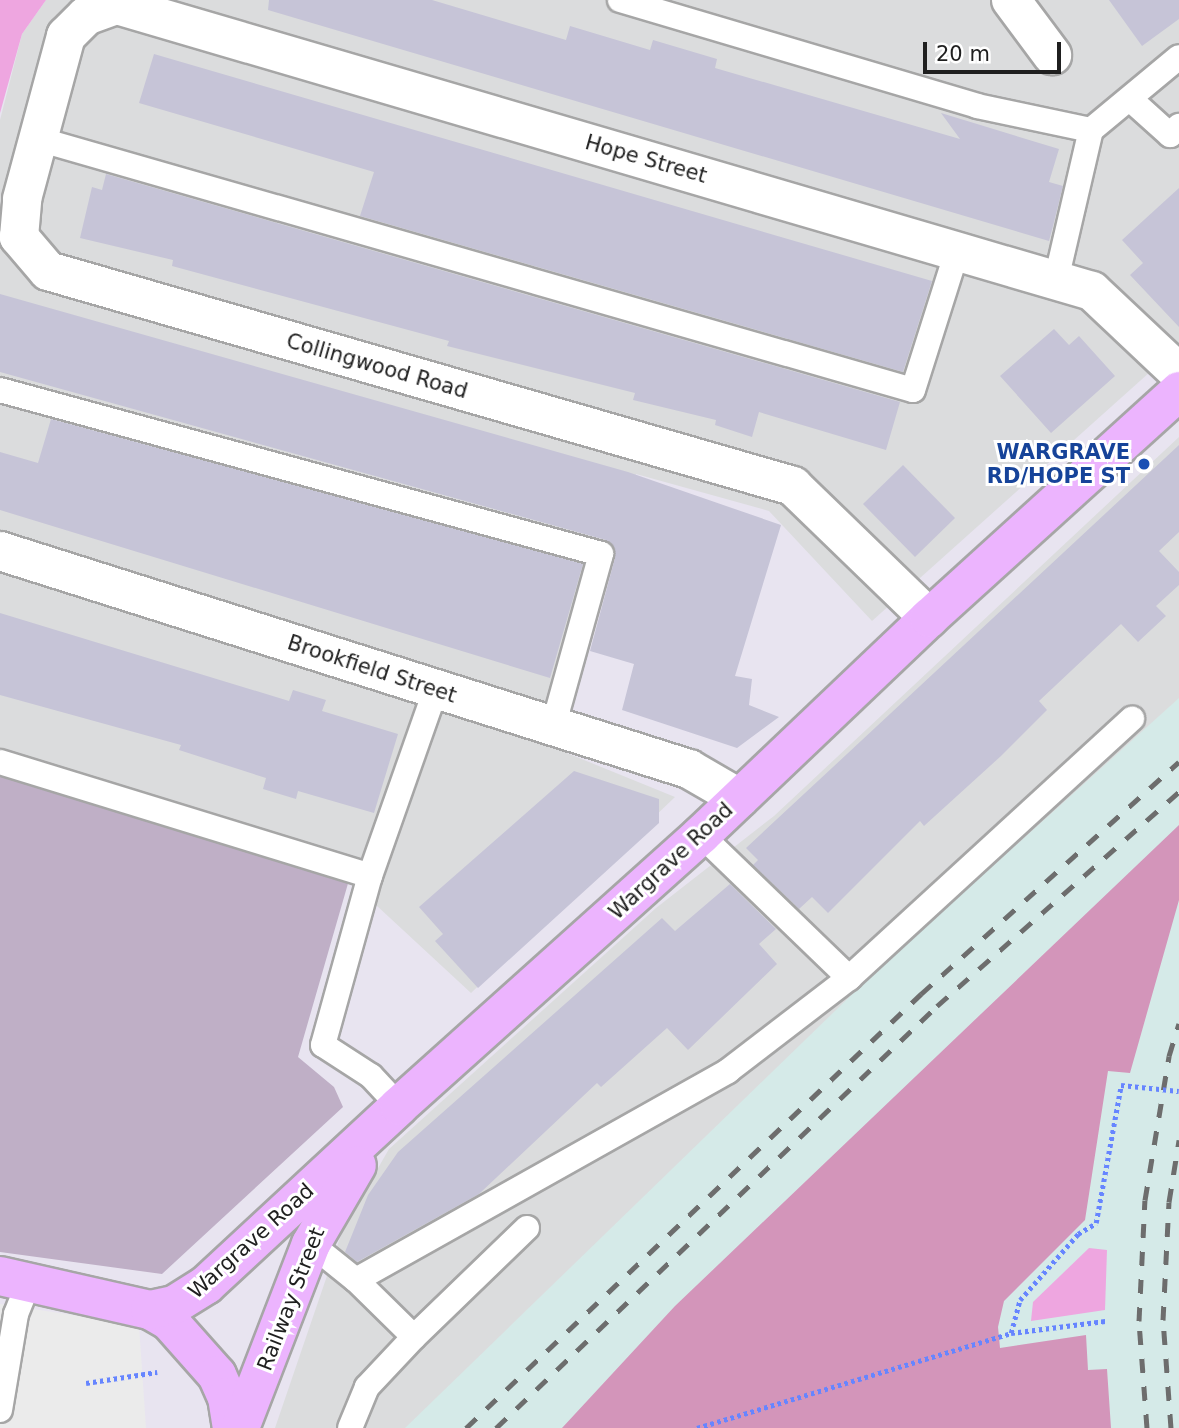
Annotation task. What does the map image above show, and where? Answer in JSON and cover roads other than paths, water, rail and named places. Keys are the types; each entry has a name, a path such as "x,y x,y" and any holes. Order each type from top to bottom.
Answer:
{"street":[{"path":"1011,0 1052,55"},
{"name":"Hope Street","path":"86,16 117,5 152,6 1092,291 1179,373"},
{"name":"Collingwood Road","path":"86,16 66,36 22,199 19,237 48,271 793,486 929,618"},
{"name":"Wargrave Road","path":"150,1310 174,1305 206,1286 399,1106 701,835 929,618 1179,391"},
{"name":"Brookfield Street","path":"0,551 689,769 740,798"},
{"name":"Railway Street","path":"240,1428 311,1244 342,1184 399,1106"},
{"path":"15,1278 150,1310 169,1321 204,1356 227,1397 232,1428"}],"lane":[{"path":"620,0 977,106 1091,130"},
{"path":"1056,280 1091,130 1179,57"},
{"path":"1130,99 1170,135 1179,126"},
{"path":"38,139 913,390 957,251"},
{"path":"0,390 601,554 553,727"},
{"path":"399,1106 372,1076 323,1045 370,876 436,689"},
{"path":"356,1280 728,1071 849,978 1132,719"},
{"path":"0,762 370,876"},
{"path":"701,835 849,978"},
{"path":"350,1428 368,1387 414,1337 527,1228"},
{"path":"311,1244 356,1280 414,1337"},
{"path":"0,1410 16,1314 15,1278"}],"railway":[{"path":"466,1428 921,994 1179,762"},
{"path":"496,1428 937,1006 1179,792"},
{"path":"1147,1428 1139,1321 1145,1200 1169,1056 1179,1024"},
{"path":"1171,1428 1163,1320 1169,1202 1179,1140"}],"place":[{"name":"WARGRAVE RD/HOPE ST","path":"1144,464"}]}
